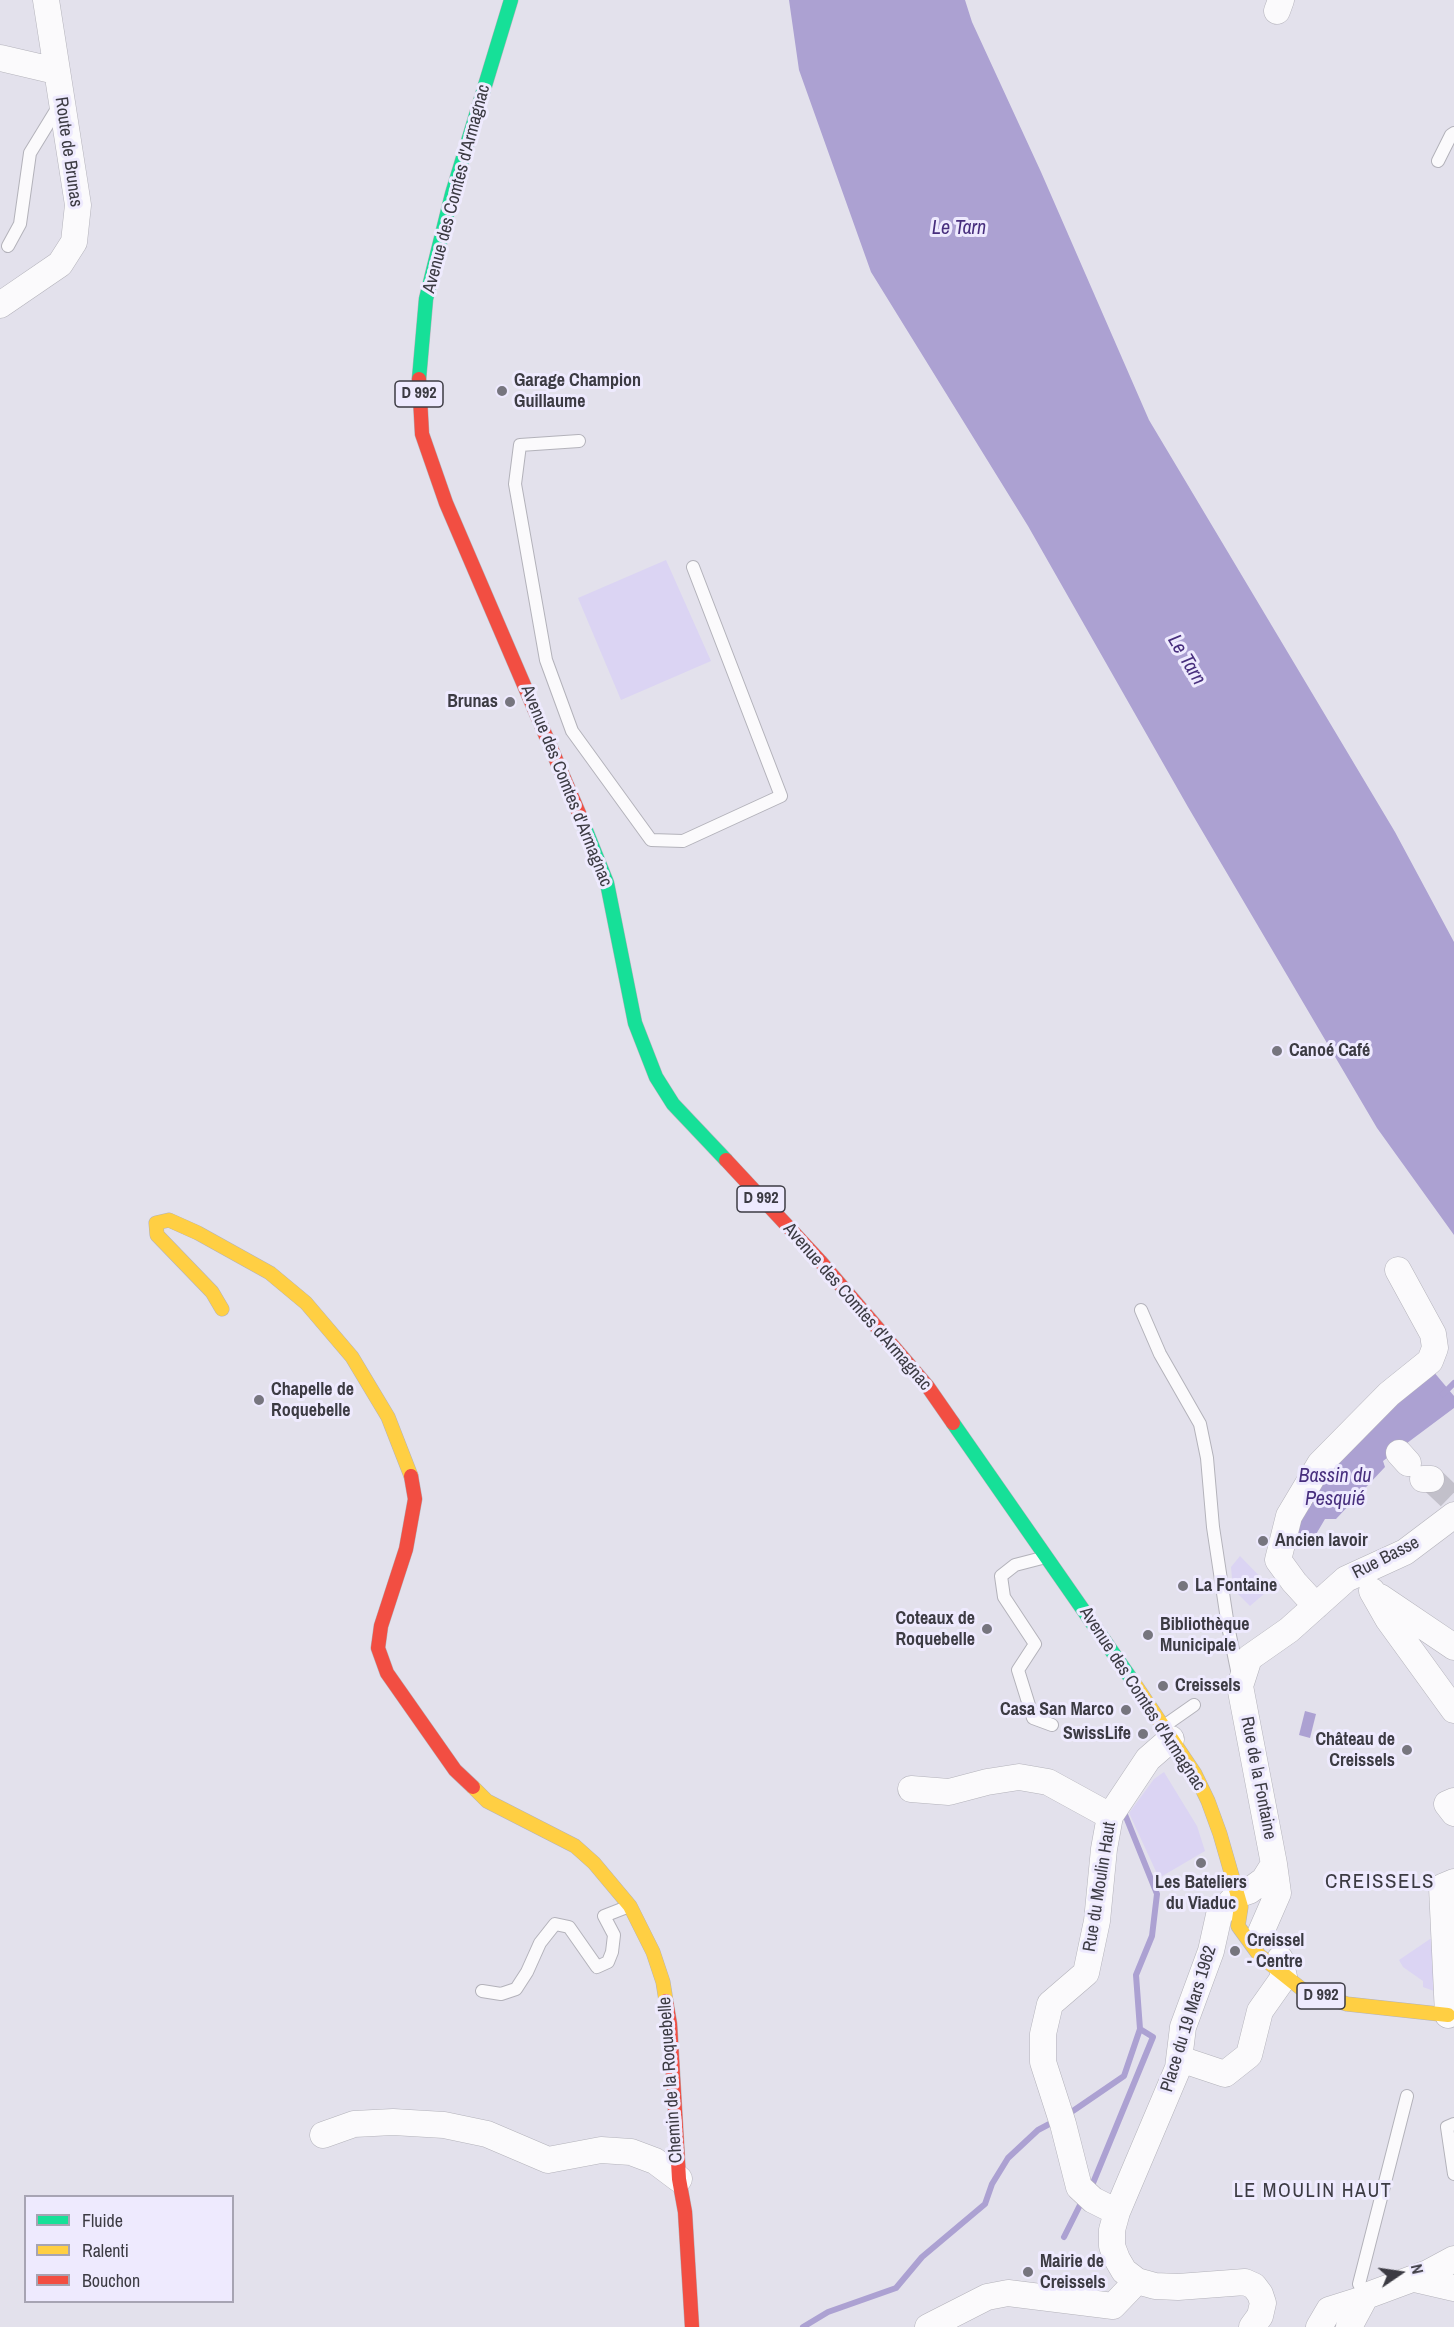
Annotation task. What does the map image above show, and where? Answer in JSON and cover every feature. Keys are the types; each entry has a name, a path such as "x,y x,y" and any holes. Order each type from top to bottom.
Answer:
{"main road":[{"name":"Avenue des Comtes d'Armagnac","path":"511,0 455,184 426,299 419,384 422,434 446,503 533,664 572,795 607,883 635,1023 644,1052 673,1104 820,1261 928,1387 1195,1774 1220,1834 1239,1901 1238,1926 1259,1955 1286,1964"},
{"name":"Chemin de la Roquebelle","path":"222,1309 212,1292 157,1235 156,1223 169,1220 188,1228 270,1273 306,1303 352,1357 388,1417 409,1468 416,1499 406,1549 381,1626 378,1648 387,1673 455,1770 487,1801 575,1846 594,1863 630,1906 653,1952 663,1982 670,2024 679,2179 685,2212 692,2327"},
{"name":"Avenue des Comtes d'Armagnac","path":"1239,1901 1303,1990 1347,2004 1451,2015"},
{"name":"D 992","path":"1368,1992 1451,2015"}],"street":[{"name":"Route de Brunas","path":"0,305 60,264 74,242 78,205 46,0"},
{"path":"0,58 56,71"},
{"path":"1316,1606 1278,1560 1288,1516 1320,1464 1389,1394 1430,1361 1436,1348 1433,1334 1398,1270"},
{"name":"Rue Basse","path":"1316,1606 1346,1579 1405,1552 1454,1515"},
{"path":"1453,1710 1388,1619 1372,1591 1454,1647"},
{"name":"Rue de la Fontaine","path":"1261,1932 1278,1893 1240,1686 1249,1658 1289,1630 1316,1606"},
{"name":"Rue du Moulin Haut","path":"1117,2212 1093,2200 1079,2187 1043,2062 1043,2034 1050,2004 1086,1973 1096,1921 1110,1816 1167,1733"},
{"path":"911,1789 949,1792 987,1782 1019,1777 1048,1782 1110,1816"},
{"path":"1454,1801 1448,1804 1454,1813"},
{"name":"Rue de la Fontaine","path":"1239,1901 1264,1880 1274,1864"},
{"path":"1451,2015 1442,1887 1454,1882"},
{"name":"Place du 19 Mars 1962","path":"1117,2212 1180,2059 1182,2027 1211,1951 1219,1915 1239,1901"},
{"path":"1180,2059 1225,2074 1249,2055 1260,2011 1286,1964"},
{"path":"323,2135 354,2124 393,2122 444,2125 487,2134 548,2160 601,2150 631,2152 655,2161 679,2179"},
{"path":"1117,2212 1112,2230 1112,2246 1124,2271 1137,2281 1155,2286 1178,2287 1245,2282 1254,2286 1263,2303 1260,2316 1252,2327"},
{"path":"1319,2327 1329,2310 1415,2278 1454,2259"},
{"path":"1415,2278 1454,2288"},
{"path":"928,2327 987,2297 1008,2293 1113,2306 1137,2281"},
{"path":"1349,2327 1365,2298"}],"lane":[{"path":"8,246 20,225 30,153 61,103"},
{"path":"1438,161 1451,135 1454,134"},
{"path":"579,441 520,445 515,484 533,664 572,731 651,840 683,841 781,795 693,567"},
{"path":"1141,1310 1160,1354 1200,1424 1207,1458 1212,1521 1228,1626 1240,1686"},
{"path":"1047,1557 1014,1565 1001,1576 1004,1597 1035,1644 1018,1670 1033,1719 1052,1725"},
{"path":"1167,1733 1194,1705"},
{"path":"482,1991 501,1994 516,1989 527,1972 540,1943 555,1924 569,1926 597,1967 608,1962 614,1935 604,1916 630,1906"},
{"path":"1365,2298 1359,2284 1407,2096"},
{"path":"1454,2124 1447,2127 1454,2174"}],"shaded area":[{"path":"666,560 711,661 621,700 578,598"},
{"path":"1240,1556 1271,1588 1250,1606 1233,1589 1231,1567"},
{"path":"1164,1772 1197,1826 1205,1851 1159,1878 1129,1813 1154,1779"},
{"path":"1437,1938 1434,1991 1423,1987 1423,1981 1403,1967 1399,1960 1430,1939"}],"water":[{"name":"Le Tarn","path":"789,0 965,0 972,22 1041,172 1149,420 1395,832 1454,942 1454,1235 1377,1128 1188,807 1028,526 871,272 799,70"},
{"name":"Bassin du Pesquié","path":"1433,1371 1454,1396 1454,1408 1383,1461 1385,1467 1336,1519 1325,1519 1308,1548 1289,1537 1317,1475"},
{"path":"1305,1711 1316,1714 1310,1738 1299,1735"}],"waterway":[{"path":"1443,1394 1454,1383"},
{"path":"1067,2115 1124,2076 1140,2029 1136,1975 1152,1936 1157,1894 1124,1812 1126,1809"},
{"path":"1093,2183 1153,2037 1140,2029"},
{"path":"803,2327 828,2312 896,2288 922,2257 985,2204 992,2184 1008,2158 1038,2130 1055,2121"},
{"path":"1064,2237 1081,2203"}],"tunnel":[{"path":"1431,1479 1454,1501"}],"traffic: fast":[{"path":"419,379 426,299 452,194 511,0"},
{"path":"581,818 607,883 635,1023 656,1077 673,1104 726,1160"},
{"path":"953,1423 1134,1683"}],"traffic: slow":[{"path":"222,1309 212,1292 157,1235 156,1223 169,1220 198,1233 270,1273 306,1303 352,1357 388,1417 411,1476"},
{"path":"1134,1683 1195,1774 1208,1801 1241,1907 1238,1926 1259,1955 1303,1990 1347,2004 1448,2015"},
{"path":"473,1787 487,1801 575,1846 594,1863 630,1906 653,1952 663,1982 666,2001"}],"traffic: jam":[{"path":"419,379 422,434 446,503 581,818"},
{"path":"726,1160 820,1261 928,1387 953,1423"},
{"path":"411,1476 415,1499 406,1549 381,1626 378,1648 387,1673 455,1770 473,1787"},
{"path":"666,2001 670,2024 679,2179 685,2212 692,2327"}],"place":[{"name":"Garage Champion Guillaume","path":"502,391"},
{"name":"Brunas","path":"510,702"},
{"name":"Canoé Café","path":"1277,1051"},
{"name":"Chapelle de Roquebelle","path":"259,1400"},
{"name":"Ancien lavoir","path":"1263,1541"},
{"name":"La Fontaine","path":"1183,1586"},
{"name":"Coteaux de Roquebelle","path":"987,1629"},
{"name":"Bibliothèque Municipale","path":"1148,1635"},
{"name":"Creissels","path":"1163,1686"},
{"name":"Casa San Marco","path":"1126,1710"},
{"name":"SwissLife","path":"1143,1734"},
{"name":"Château de Creissels","path":"1407,1750"},
{"name":"Les Bateliers du Viaduc","path":"1201,1863"},
{"name":"Creissel - Centre","path":"1235,1951"},
{"name":"Mairie de Creissels","path":"1028,2272"}],"district":[{"name":"CREISSELS","path":"1380,1882"},
{"name":"LE MOULIN HAUT","path":"1313,2192"}]}
